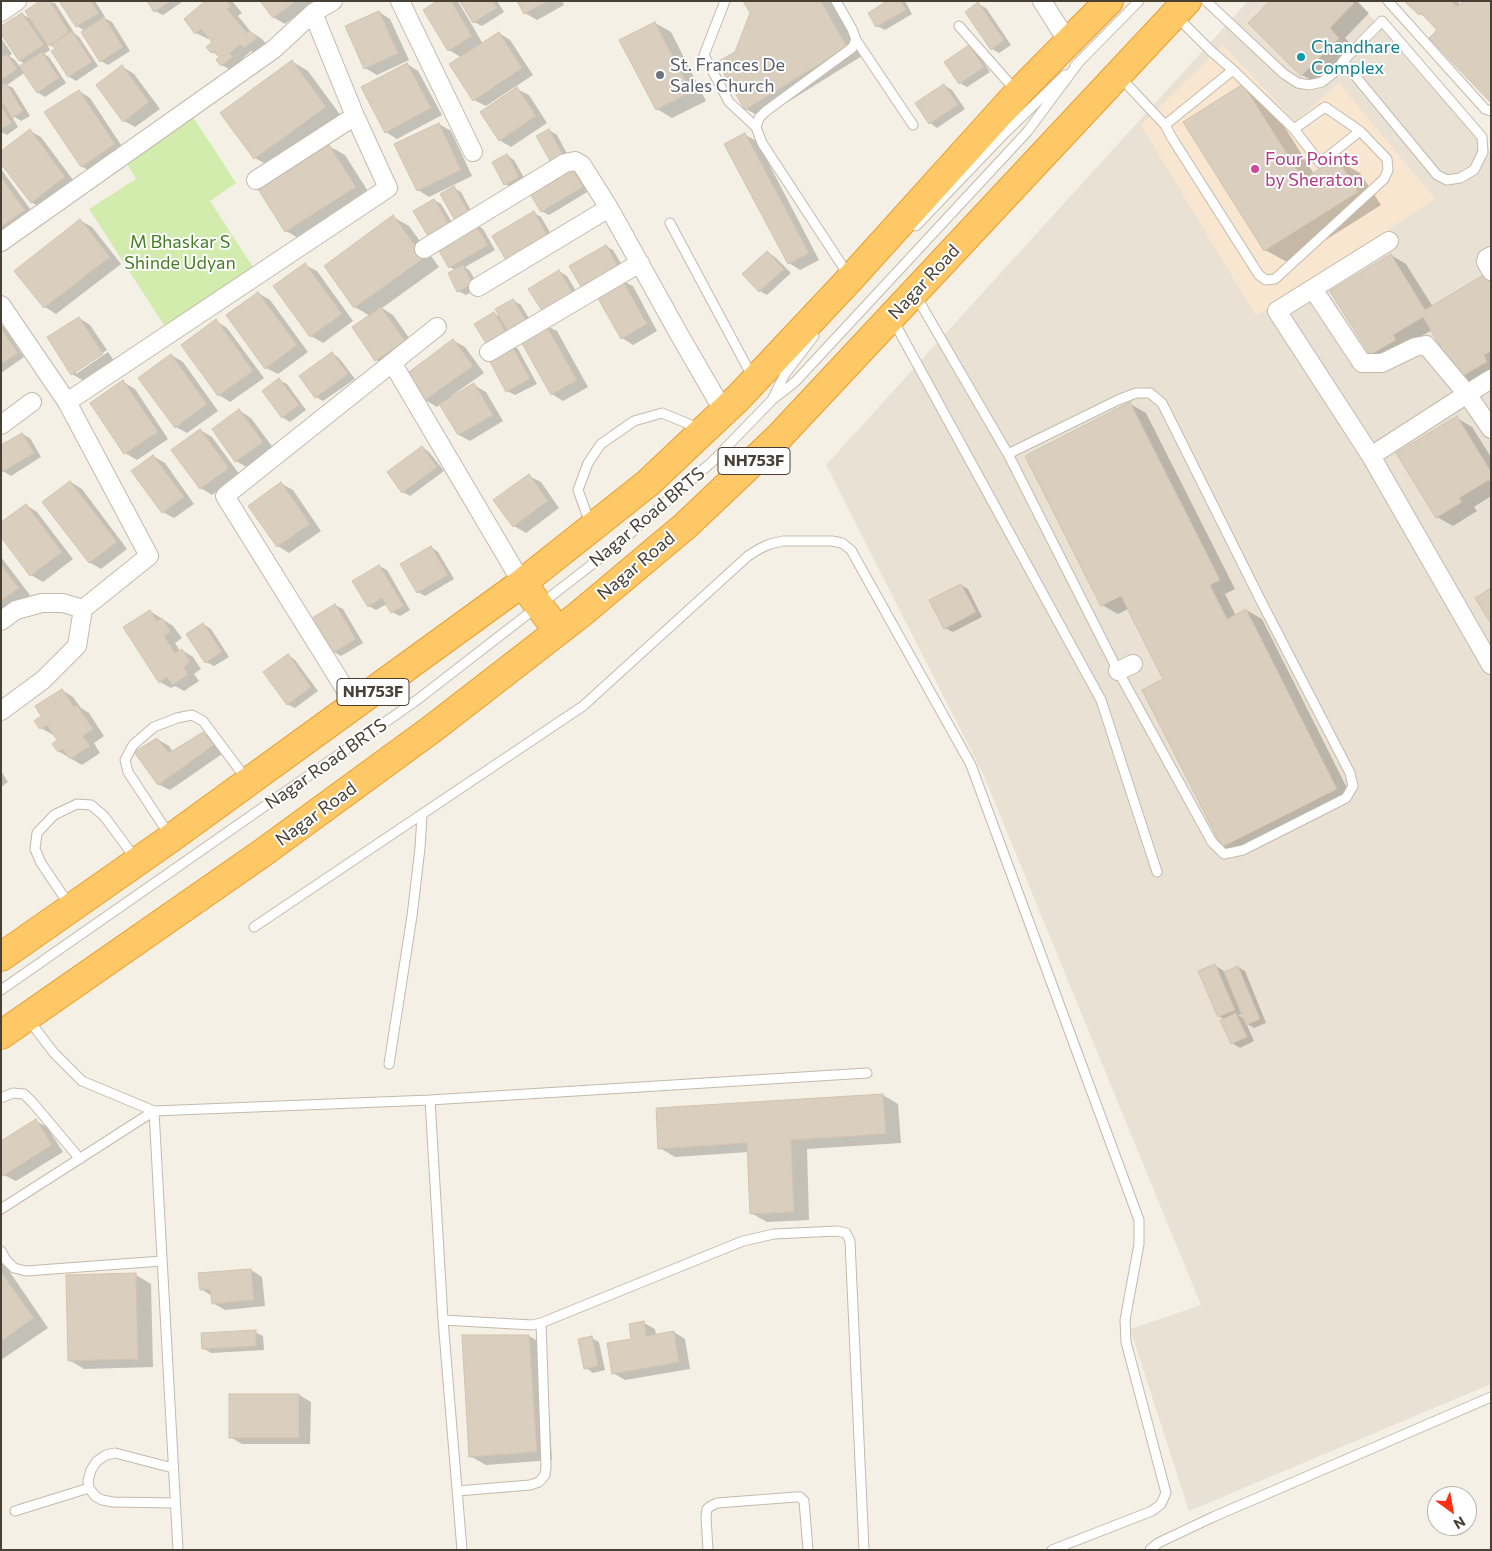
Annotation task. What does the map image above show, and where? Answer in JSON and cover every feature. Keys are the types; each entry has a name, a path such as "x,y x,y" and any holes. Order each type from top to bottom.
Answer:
{"highway":[{"name":"NH753F","path":"1,957 138,862 522,583 648,483 724,412 763,391 850,279 1018,93 1074,52 1109,1"},
{"name":"Nagar Road","path":"1,1035 268,849 432,729 558,631 685,526 778,438 1181,8"},
{"path":"522,583 538,607 558,631"}],"street":[{"path":"1,12 17,1"},
{"path":"1,242 274,49 313,13 332,1"},
{"path":"400,1 473,152"},
{"path":"1042,1 1074,52"},
{"path":"67,402 388,188 355,116 313,13"},
{"path":"256,180 355,116"},
{"path":"424,249 565,163 576,161 582,165 609,208 724,412"},
{"path":"478,287 609,208"},
{"path":"1389,241 1277,311 1371,456 1491,665"},
{"path":"1491,256 1487,258 1486,262 1491,271"},
{"path":"489,352 640,263"},
{"path":"1313,289 1362,363 1382,363 1416,347 1426,345 1467,394 1491,429"},
{"path":"1,305 67,402 149,556 83,609 77,646 43,680 1,711"},
{"path":"355,705 225,496 393,364 437,327"},
{"path":"393,364 522,583"},
{"path":"1371,456 1491,378"},
{"path":"1,424 32,402"},
{"path":"1,621 16,610 42,603 63,603 83,609"}],"lane":[{"path":"725,1 704,55 728,102 756,127 762,143 850,279"},
{"path":"836,1 856,40 914,125"},
{"path":"910,233 1004,133 1044,94 1074,52 1139,1"},
{"path":"1206,1 1284,74 1308,85 1322,82 1336,70 1343,61 1382,22 1482,137 1483,152 1474,170 1460,178 1447,180 1437,175 1343,61"},
{"path":"1388,1 1485,109 1491,111"},
{"path":"1181,8 1210,51 1233,70 1294,129 1320,163 1360,131"},
{"path":"959,26 1018,93"},
{"path":"756,127 759,118 852,48 856,40"},
{"path":"763,391 796,382 1028,132 1074,52"},
{"path":"1165,125 1233,70"},
{"path":"1118,74 1165,125 1259,275 1266,280 1275,279 1384,179 1388,170 1387,159 1360,131 1325,107 1294,129"},
{"path":"670,223 763,391"},
{"path":"915,293 1008,454 1126,667 1212,842 1224,854 1243,850 1346,798 1353,786 1350,773 1162,403 1150,393 1136,394 1118,400 1008,454"},
{"path":"892,317 1101,700 1157,872"},
{"path":"763,391 785,374 822,326"},
{"name":"Nagar Road BRTS","path":"1,990 418,700 617,545 705,468 763,391"},
{"path":"592,528 578,490 588,463 601,444 634,421 662,413 704,430"},
{"path":"254,927 583,706 758,549 783,541 832,541 842,543 851,550 971,765 1139,1220 1139,1244 1125,1320 1126,1342 1166,1492 1161,1504 1152,1511 1052,1550"},
{"path":"171,838 128,772 126,760 133,746 154,727 177,718 192,715 198,718 203,721 249,782"},
{"path":"72,908 41,863 35,849 37,833 54,815 77,804 91,805 104,816 138,862"},
{"path":"389,1064 412,916 422,815"},
{"path":"27,1017 54,1053 82,1082 154,1110 430,1100 867,1073"},
{"path":"1,1098 14,1093 24,1094 33,1102 80,1158"},
{"path":"430,1100 443,1320 462,1550"},
{"path":"1,1209 154,1110"},
{"path":"154,1110 178,1550"},
{"path":"443,1320 532,1325 743,1241 774,1234 837,1231 846,1233 850,1241 864,1550"},
{"path":"1,1251 14,1268 26,1271 162,1261"},
{"path":"457,1491 530,1485 539,1482 545,1475 541,1323"},
{"path":"1150,1550 1158,1543 1213,1517 1491,1397"},
{"path":"173,1468 115,1453 106,1455 97,1461 91,1470 88,1488 95,1496 102,1500 113,1502 176,1503"},
{"path":"15,1511 88,1488"},
{"path":"708,1550 706,1517 707,1509 711,1506 718,1503 796,1497 800,1497 804,1501 808,1550"}],"shaded area":[{"path":"1248,1 1357,1 1491,154 1491,1384 1189,1511 1130,1329 1201,1305 984,776 826,465"},
{"name":"Four Points by Sheraton","path":"1223,45 1295,121 1339,83 1435,199 1256,316 1141,125"}],"green space":[{"name":"M Bhaskar S Shinde Udyan","path":"193,117 236,183 210,201 256,272 167,330 89,209 136,179 125,161"}],"building":[{"path":"40,1 50,1 69,32 48,46 25,11"},
{"path":"59,1 91,1 99,13 76,27"},
{"path":"147,1 171,1 154,12"},
{"path":"205,1 227,1 231,6 227,9 247,33 250,31 257,38 244,48 240,44 230,53 233,57 221,66 216,60 219,57 214,51 211,53 206,47 212,42 201,29 195,34 184,19"},
{"path":"260,1 296,1 273,18"},
{"path":"437,1 451,1 472,36 448,51 423,10"},
{"path":"460,1 493,1 497,8 473,23"},
{"path":"517,1 548,1 524,14"},
{"path":"743,1 821,1 847,47 745,110 717,62 735,52 750,13"},
{"path":"887,1 901,1 906,10 876,27 868,13"},
{"name":"Chandhare Complex","path":"1270,1 1352,1 1354,3 1330,28 1339,38 1301,76 1248,23"},
{"path":"1404,1 1451,1 1457,7 1463,1 1491,1 1491,103 1429,38 1437,30 1421,13 1419,15"},
{"path":"978,2 1004,40 991,50 965,12"},
{"path":"379,11 398,53 364,69 345,26"},
{"path":"22,13 44,45 19,61 1,34 1,26"},
{"path":"104,17 123,47 100,62 81,32"},
{"path":"655,22 691,92 656,110 619,40"},
{"path":"72,31 92,62 68,77 51,51 55,49 52,44"},
{"path":"499,32 522,68 473,101 449,64"},
{"path":"969,45 984,67 959,84 944,62"},
{"path":"42,52 59,78 37,93 19,66"},
{"path":"7,54 17,69 1,80 1,58"},
{"path":"292,60 326,107 254,159 220,113"},
{"path":"407,63 431,108 385,133 361,87"},
{"path":"122,65 149,102 123,122 96,85"},
{"path":"6,83 23,111 12,118 1,100 1,85"},
{"path":"944,84 958,105 929,124 915,103"},
{"name":"Four Points by Sheraton","path":"1243,84 1303,179 1337,158 1358,192 1264,251 1183,122"},
{"path":"517,87 536,116 499,141 480,112"},
{"path":"79,90 115,144 81,167 44,112"},
{"path":"1,106 12,123 1,129"},
{"path":"439,123 461,170 417,191 394,144"},
{"path":"30,129 65,177 31,203 1,164 1,151"},
{"path":"549,129 564,157 552,164 536,136"},
{"path":"745,133 809,253 788,264 724,144"},
{"path":"329,145 356,187 285,232 258,189"},
{"path":"507,154 519,177 504,185 492,162"},
{"path":"570,165 583,187 541,212 527,189"},
{"path":"1,177 25,210 1,227"},
{"path":"454,186 470,215 456,222 440,194"},
{"path":"434,199 452,229 431,241 413,211"},
{"path":"534,211 547,235 506,260 492,236"},
{"path":"393,215 424,258 354,308 324,266"},
{"path":"80,219 110,257 44,308 14,271"},
{"path":"475,223 488,245 449,268 436,246"},
{"path":"606,245 618,266 581,287 569,266"},
{"path":"767,251 784,269 759,292 742,274"},
{"path":"1391,254 1425,310 1485,274 1491,284 1491,351 1484,355 1487,362 1459,378 1423,317 1393,335 1396,340 1370,355 1330,291"},
{"path":"305,263 342,314 310,337 273,286"},
{"path":"463,265 473,284 457,292 448,273"},
{"path":"559,270 575,297 545,315 528,289"},
{"path":"621,278 647,324 621,339 595,293"},
{"path":"258,292 297,345 265,369 226,315"},
{"path":"513,299 529,326 511,337 495,309"},
{"path":"381,307 405,341 375,361 352,327"},
{"path":"494,312 508,336 489,348 474,324"},
{"path":"79,317 103,354 71,375 47,337"},
{"path":"216,319 253,371 218,396 181,345"},
{"path":"545,323 577,380 551,395 519,338"},
{"path":"1,328 18,353 1,364"},
{"path":"453,339 473,366 424,401 405,375"},
{"path":"511,344 530,379 506,392 487,356"},
{"path":"332,352 348,374 315,398 299,376"},
{"path":"171,354 207,404 175,428 138,378"},
{"path":"279,378 299,405 282,418 262,391"},
{"path":"123,380 158,432 124,454 90,403"},
{"path":"474,383 493,415 458,435 439,404"},
{"path":"1130,402 1220,580 1210,585 1227,619 1246,609 1337,789 1222,847 1142,690 1163,679 1121,596 1101,606 1025,456"},
{"path":"239,409 263,442 235,462 212,429"},
{"path":"1457,416 1491,472 1491,483 1489,480 1459,498 1462,502 1436,518 1396,453"},
{"path":"200,429 229,468 200,489 171,450"},
{"path":"22,433 34,453 2,472 1,445"},
{"path":"422,446 437,467 402,493 387,472"},
{"path":"153,455 184,497 162,513 131,471"},
{"path":"529,474 548,501 513,527 493,500"},
{"path":"70,481 117,542 89,563 42,502"},
{"path":"281,482 310,524 277,547 248,506"},
{"path":"26,504 62,552 30,576 1,537 1,522"},
{"path":"431,546 448,575 417,593 400,564"},
{"path":"1,565 19,588 1,601"},
{"path":"379,565 404,606 391,613 382,598 368,607 352,581"},
{"path":"961,584 976,612 944,629 929,600"},
{"path":"1491,588 1491,624 1475,598"},
{"path":"335,604 356,639 333,653 312,618"},
{"path":"150,610 157,621 162,618 171,632 164,636 175,653 182,649 190,662 184,667 188,675 172,685 167,677 159,683 123,627"},
{"path":"203,623 222,652 205,663 186,634"},
{"path":"288,654 311,687 287,705 263,672"},
{"path":"62,689 74,707 77,705 93,729 83,736 90,746 70,759 63,749 58,752 52,744 57,740 47,725 40,729 34,721 41,716 35,706"},
{"path":"203,732 214,745 158,785 134,752 157,738 169,753"},
{"path":"1215,964 1235,1010 1218,1017 1198,971"},
{"path":"1238,966 1260,1019 1246,1025 1224,972"},
{"path":"1236,1013 1247,1037 1231,1044 1220,1020"},
{"path":"883,1094 886,1134 791,1140 794,1212 750,1214 747,1143 658,1149 656,1108"},
{"path":"36,1119 52,1145 3,1176 1,1173 1,1141"},
{"path":"251,1269 254,1300 212,1304 210,1289 200,1290 198,1273"},
{"path":"1,1272 34,1318 1,1341"},
{"path":"136,1273 138,1359 68,1361 66,1275"},
{"path":"644,1321 646,1336 674,1331 679,1362 612,1374 607,1343 631,1339 629,1324"},
{"path":"256,1330 256,1346 202,1349 201,1333"},
{"path":"462,1335 529,1335 537,1452 469,1457"},
{"path":"592,1336 598,1366 584,1369 578,1339"},
{"path":"229,1394 299,1394 299,1438 229,1438"}],"place":[{"name":"Chandhare Complex","path":"1301,57"},
{"name":"St. Frances De Sales Church","path":"660,75"},
{"name":"Four Points by Sheraton","path":"1255,169"}]}
